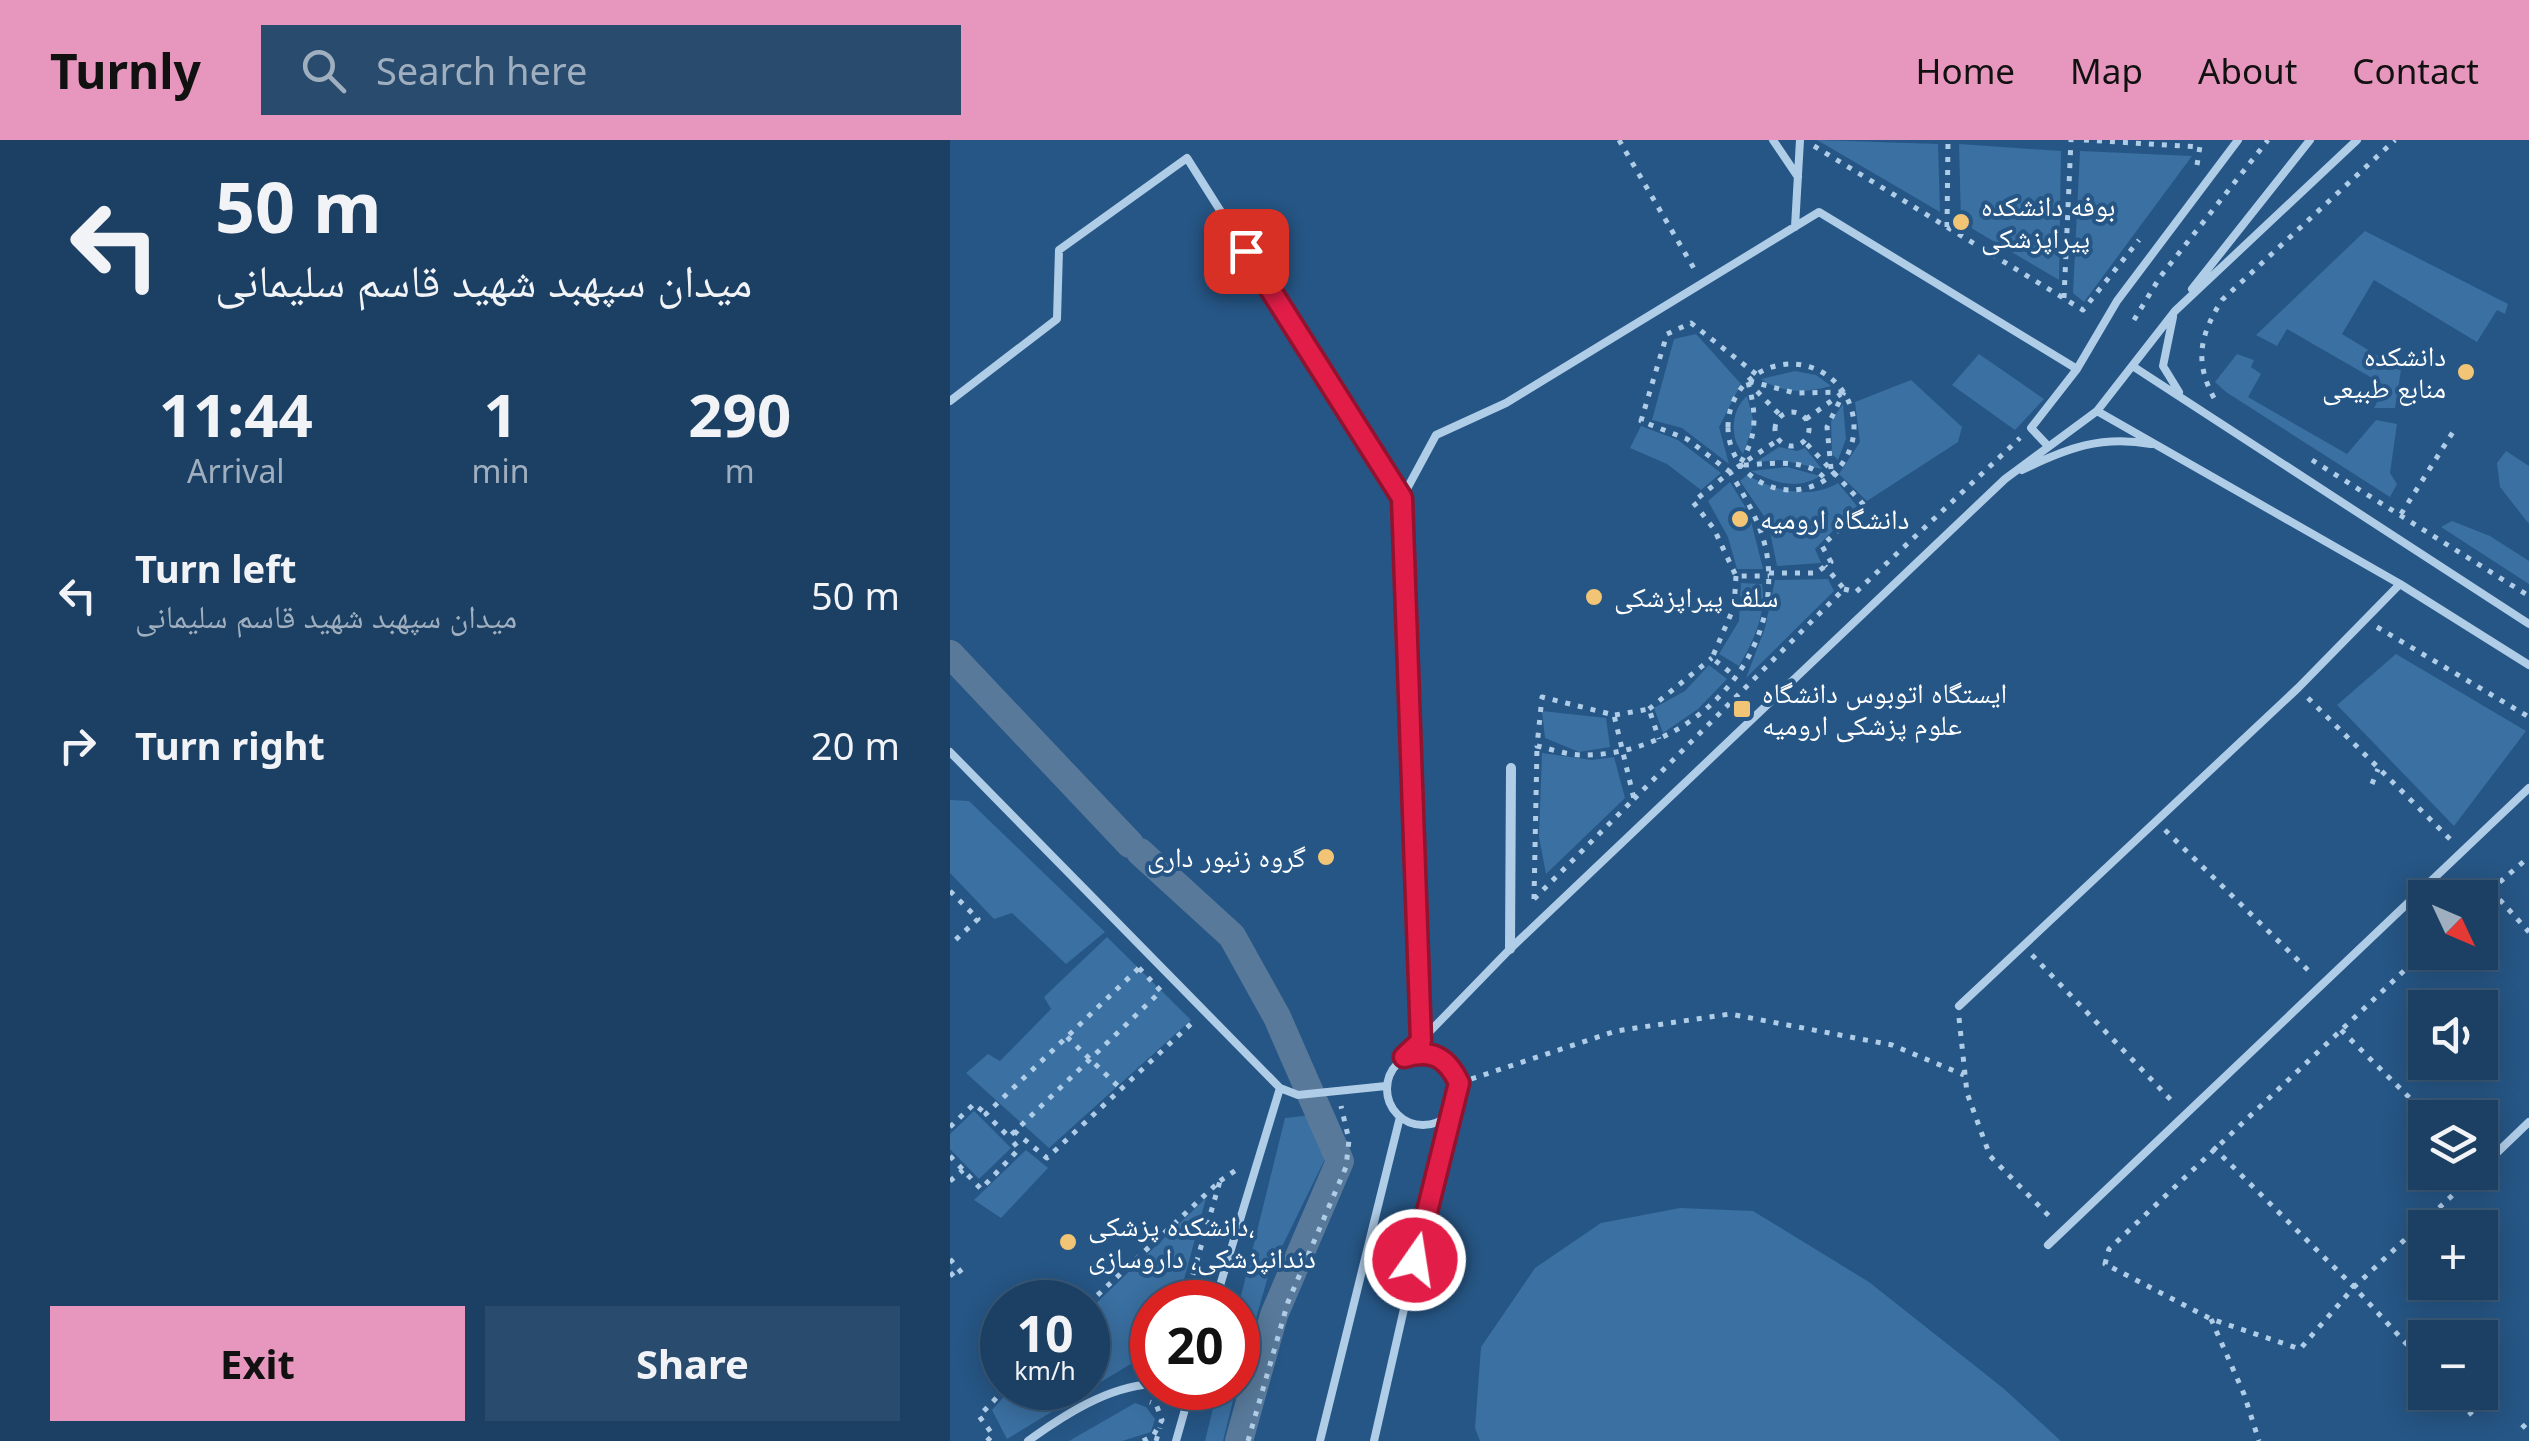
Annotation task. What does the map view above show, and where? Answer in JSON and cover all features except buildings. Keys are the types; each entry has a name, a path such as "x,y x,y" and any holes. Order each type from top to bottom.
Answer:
{"street":[{"path":"1510,949 1511,768"}],"lane":[{"path":"1773,140 1798,177"},
{"path":"1795,227 1800,140"},
{"path":"2048,446 2031,428 2077,369 2117,301 2238,140"},
{"path":"1448,1115 1433,1124 1416,1124 1400,1117 1389,1103 1386,1086 1392,1070 1510,949 2004,479 2097,410 2310,140"},
{"path":"2187,400 2164,366 2164,344 2175,311 2357,140"},
{"path":"950,401 1057,319 1059,250 1187,158 1402,498"},
{"path":"1421,1041 1402,498 1436,434 1506,404 1819,212 2077,369"},
{"path":"2134,367 2529,624"},
{"path":"2097,410 2400,584 2529,665"},
{"path":"2004,479 2067,448 2098,440 2158,445"},
{"path":"1959,1006 2298,688 2400,584"},
{"path":"950,752 1280,1088 1298,1095 1386,1086"},
{"path":"950,770 959,761"},
{"path":"2048,1245 2529,788"},
{"path":"1374,1441 1448,1115 1458,1100 1459,1083 1452,1067 1438,1056 1421,1052 1404,1057"},
{"path":"1222,1280 1280,1088"},
{"path":"1320,1441 1400,1117"},
{"path":"2498,1152 2529,1122"},
{"path":"1028,1441 1064,1415 1130,1386"},
{"path":"1176,1441 1185,1410"}],"path":[{"path":"1619,140 1703,283"},
{"path":"1947,228 1948,140"},
{"path":"2064,298 2070,140"},
{"path":"2084,140 2200,144 2196,168"},
{"path":"2134,320 2160,277 2268,140"},
{"path":"2214,399 2198,358 2208,321 2222,300 2395,140"},
{"path":"1811,145 2083,310 2140,239"},
{"path":"1536,746 1580,755 1622,750 1658,739 1699,716 1737,678 1761,630 1769,574 1761,530 1730,472 1687,439 1642,421 1667,334 1691,323 1756,374"},
{"path":"1797,364 1824,372 1844,392 1854,420 1853,435 1842,463 1825,479 1796,490 1780,489 1764,484 1740,465 1728,431 1736,395 1756,374 1797,364"},
{"path":"1747,380 1795,394 1844,392"},
{"path":"1747,380 1781,416"},
{"path":"1740,465 1750,450 1756,412 1747,380"},
{"path":"1806,419 1844,392"},
{"path":"1832,474 1827,427 1844,392"},
{"path":"1792,412 1806,419 1809,428 1804,442 1793,447 1778,440 1774,430 1781,416 1792,412"},
{"path":"1824,566 1844,590 1856,592 2031,428"},
{"path":"2400,515 2452,432"},
{"path":"1778,440 1693,502 1714,530 1736,576 1734,606 1712,658 1650,708 1614,715 1542,697 1536,746 1534,899 1844,590"},
{"path":"1736,576 1816,573 1831,562 1822,546 1864,506 1804,442"},
{"path":"2298,452 2529,596"},
{"path":"1740,465 1790,464 1819,472 1825,479"},
{"path":"2366,621 2529,717"},
{"path":"1712,658 1737,678"},
{"path":"2298,688 2451,840"},
{"path":"1650,708 1658,739"},
{"path":"1614,715 1634,799"},
{"path":"2372,784 2378,769"},
{"path":"2156,821 2309,971"},
{"path":"2498,883 2529,858"},
{"path":"950,891 978,919 950,946"},
{"path":"2498,898 2529,932"},
{"path":"2024,946 2172,1101"},
{"path":"2408,967 2109,1249 2105,1264 2211,1319 2300,1349 2354,1287 2458,1190"},
{"path":"986,1114 1140,968 1162,991 1011,1134"},
{"path":"1959,1006 1964,1074 1990,1156 2050,1217"},
{"path":"950,1127 974,1104 1047,1158 1204,1012"},
{"path":"1459,1083 1616,1030 1730,1014 1892,1046 1964,1074"},
{"path":"2341,1030 2412,1100"},
{"path":"1067,1037 1120,1089"},
{"path":"1248,1441 1288,1302 1346,1168 1349,1140 1340,1088"},
{"path":"950,1156 981,1188 1019,1149 1011,1134"},
{"path":"2214,1147 2408,1346"},
{"path":"950,1181 963,1170"},
{"path":"1110,1284 1220,1182 1191,1280"},
{"path":"950,1260 966,1278"},
{"path":"950,1276 958,1269"},
{"path":"2211,1319 2259,1441"},
{"path":"986,1410 980,1416 992,1435 1003,1441"},
{"path":"1156,1441 1162,1420 1158,1410"},
{"path":"2468,1410 2472,1414"},
{"path":"1144,1441 1153,1436 1162,1420"},
{"path":"2522,1428 2529,1420"},
{"path":"987,1441 992,1435"}],"shaded area":[{"path":"1817,140 1938,144 1940,212"},
{"path":"1959,144 2061,151 2059,280 1961,222"},
{"path":"2080,151 2192,156 2084,302 2073,293"},
{"path":"2365,231 2508,304 2505,314 2497,310 2477,342 2374,280 2342,334 2401,370 2395,408 2374,408 2386,386 2287,329 2277,346 2256,335"},
{"path":"1696,334 1741,384 1719,427 1729,464 1682,428 1652,420 1674,339"},
{"path":"1979,354 2044,399 2015,430 1952,385"},
{"path":"2237,354 2254,360 2251,367 2261,374 2248,397 2347,454 2376,420 2397,424 2390,473 2397,484 2390,497 2215,382"},
{"path":"1795,371 1816,375 1831,386 1795,391 1761,379"},
{"path":"1911,380 1962,427 1958,442 1867,501 1839,474 1860,442 1855,402"},
{"path":"1747,396 1754,423 1743,454 1735,440 1734,424"},
{"path":"1843,404 1846,439 1838,460 1832,454 1831,421"},
{"path":"1641,426 1678,440 1721,473 1701,490 1667,464 1630,448"},
{"path":"1779,447 1797,451 1805,448 1822,469 1781,460 1756,462"},
{"path":"2506,451 2529,466 2529,524 2500,487 2497,463"},
{"path":"1787,467 1820,476 1794,484 1751,471"},
{"path":"1747,475 1792,491 1815,491 1838,483 1857,506 1815,549 1821,563 1777,566 1768,522 1740,481"},
{"path":"1730,482 1749,513 1763,569 1737,569 1728,537 1708,501"},
{"path":"2452,521 2490,536 2529,561 2529,584 2441,527"},
{"path":"1828,579 1834,591 1746,678 1765,628 1775,580"},
{"path":"1741,583 1762,584 1763,595 1758,627 1739,666 1719,654 1739,621"},
{"path":"2396,654 2526,731 2454,826 2337,705"},
{"path":"1709,665 1727,679 1698,709 1663,733 1654,708 1685,691"},
{"path":"1542,711 1606,718 1610,747 1579,752 1545,738"},
{"path":"1542,753 1592,760 1614,757 1625,798 1546,874 1539,837"},
{"path":"950,800 969,801 1105,932 1066,964 1012,913 994,919 950,873"},
{"path":"1107,937 1191,1020 1049,1148 966,1073 988,1054 1000,1061 1051,1009 1044,997"},
{"path":"974,1111 1011,1148 979,1179 950,1149 950,1134"},
{"path":"1313,1115 1327,1130 1327,1155 1269,1273 1260,1304 1260,1280 1245,1280 1285,1118"},
{"path":"1026,1150 1048,1168 1001,1218 974,1200"},
{"path":"1206,1198 1184,1280 1130,1280 1130,1364 1110,1376 1110,1290"},
{"path":"1680,1208 1753,1211 1869,1282 2003,1388 2061,1441 1480,1441 1475,1428 1481,1347 1535,1268 1601,1223"},
{"path":"1130,1406 1130,1410 1148,1410 1155,1419 1151,1432 1122,1441 1069,1441"},
{"path":"992,1410 1055,1410 1007,1439"},
{"path":"1213,1410 1231,1410 1223,1441 1205,1441"}],"waterway":[{"path":"950,654 1130,844"},
{"path":"1140,852 1232,936 1277,1017 1340,1161 1274,1315 1239,1441"}],"place":[{"name":"بوفه دانشکده پیراپزشکی","path":"1961,222"},
{"name":"دانشکده منابع طبیعی","path":"2466,372"},
{"name":"دانشگاه ارومیه","path":"1740,519"},
{"name":"سلف پیراپزشکی","path":"1594,597"},
{"name":"ایستگاه اتوبوس دانشگاه علوم پزشکی ارومیه","path":"1742,709"},
{"name":"گروه زنبور داری","path":"1326,857"},
{"name":"دانشکده پزشکی، دندانپزشکی، داروسازی","path":"1068,1242"}],"route":[{"path":"1246,251 1402,498 1421,1041 1404,1057 1421,1052 1438,1056 1452,1067 1459,1083 1458,1100 1448,1115 1415,1260"}]}
